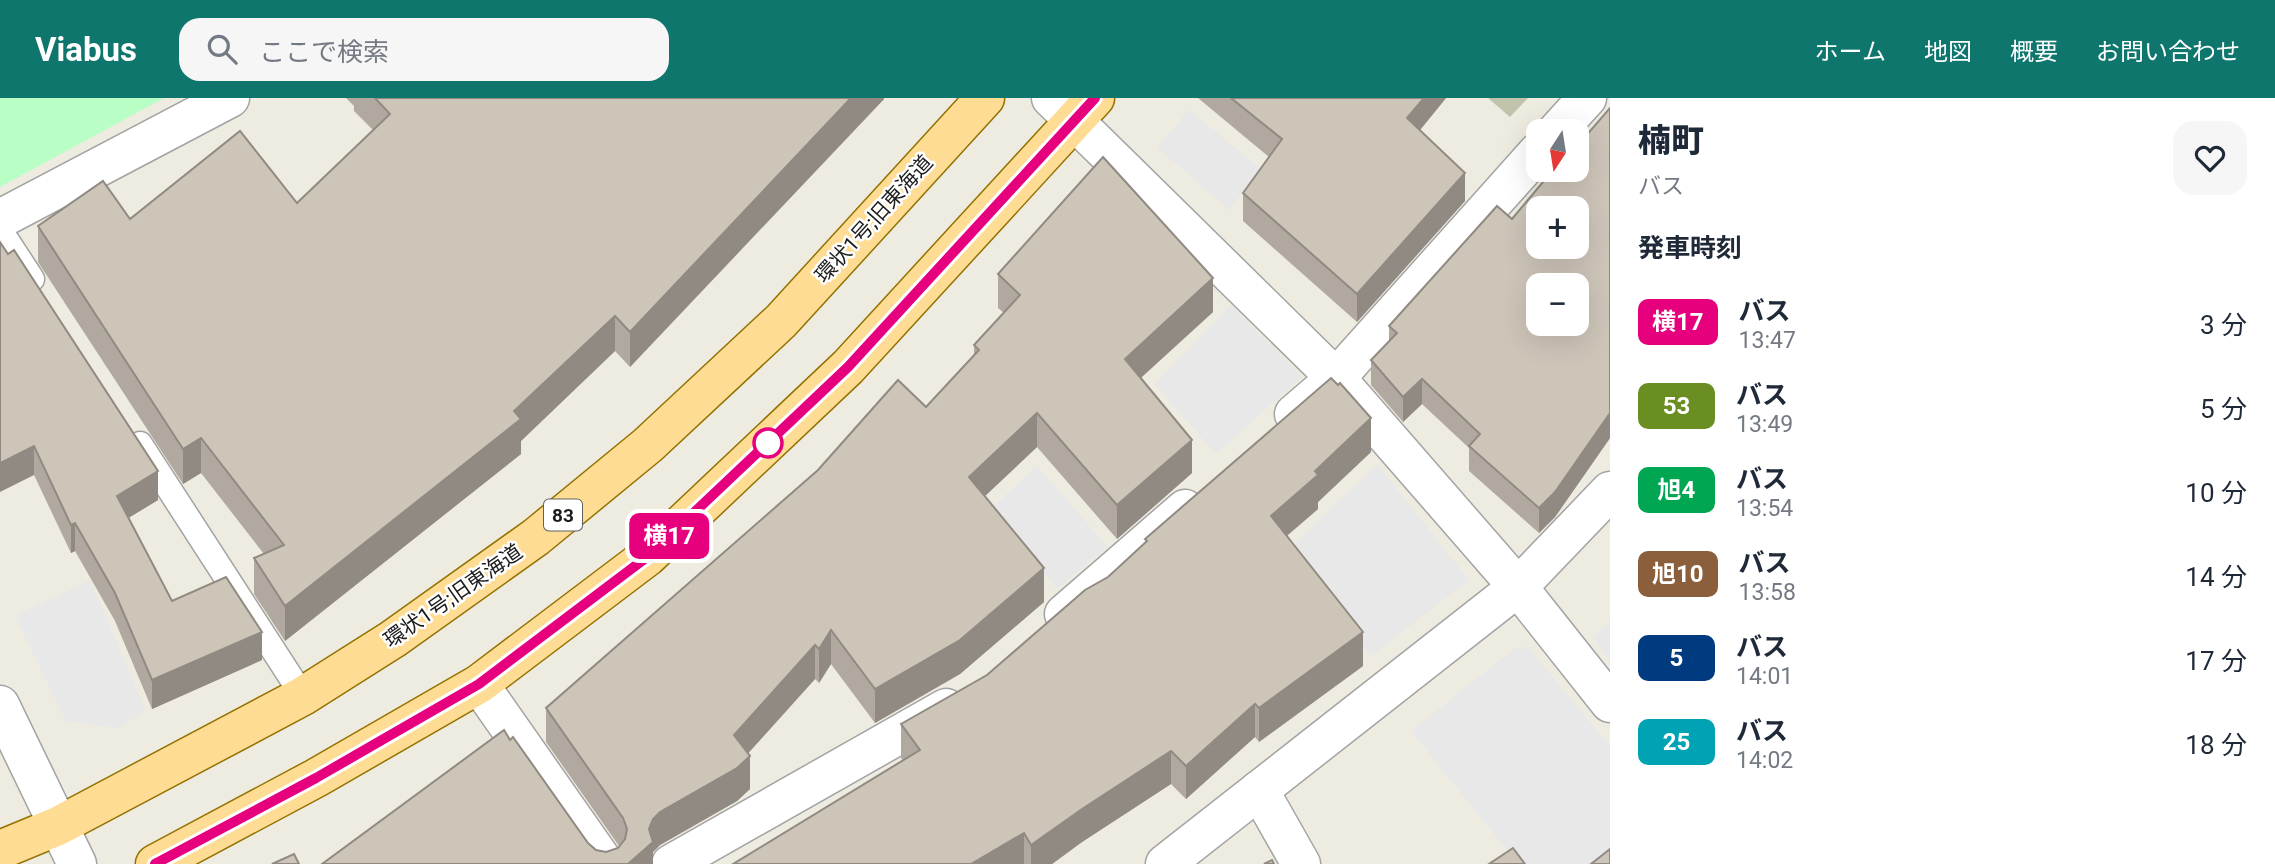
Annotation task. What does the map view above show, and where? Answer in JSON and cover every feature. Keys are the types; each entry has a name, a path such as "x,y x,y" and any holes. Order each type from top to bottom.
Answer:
{"main road":[{"name":"環状1号;旧東海道","path":"0,850 58,826 303,696 393,639 536,537 648,445 782,321 985,98"},
{"path":"155,864 316,778 479,684 647,557 848,367 1074,106"}],"street":[{"path":"0,219 230,98"},
{"path":"1568,119 1587,98"},
{"path":"1074,106 1336,378 1518,587 1610,703"},
{"path":"1263,441 1336,378 1526,165"},
{"path":"1035,638 1211,486"},
{"path":"1165,864 1518,587 1610,491"},
{"path":"479,684 605,864"},
{"path":"671,864 973,692"},
{"path":"0,705 77,864"},
{"path":"1259,790 1301,864"}],"lane":[{"path":"0,230 45,298"},
{"path":"127,424 303,696"}],"shaded area":[{"path":"1488,98 1528,98 1510,117"},
{"path":"1189,110 1260,168 1229,210 1157,147"},
{"path":"1231,305 1302,377 1216,454 1154,384"},
{"path":"1377,464 1469,580 1371,656 1288,551"},
{"path":"1037,466 1108,547 1057,589 1014,534 989,510"},
{"path":"90,580 146,711 118,728 66,721 15,616"},
{"path":"1610,621 1610,660 1593,637"},
{"path":"1528,647 1610,746 1610,862 1607,864 1518,864 1411,731 1515,648"}],"green space":[{"path":"0,98 164,98 0,187"}],"building":[{"path":"375,98 851,98 630,332 615,316 514,411 521,419 285,606 254,558 284,545 201,438 183,449 38,226 103,181 130,219 240,131 297,203 390,114"},
{"path":"1231,98 1424,98 1407,118 1465,173 1357,294 1243,193 1282,139"},
{"path":"1610,108 1610,413 1555,492 1539,508 1469,446 1480,434 1422,379 1403,397 1371,360 1397,333 1389,326 1497,206 1512,219 1526,202 1526,259 1589,259 1589,196 1531,196 1543,182 1589,182 1589,132"},
{"path":"1103,157 1213,278 1125,359 1192,440 1117,505 1037,413 969,477 1044,568 960,640 875,689 831,630 819,649 815,645 734,735 750,756 737,768 660,812 649,829 653,842 628,864 322,864 504,730 510,740 513,737 588,843 596,850 606,852 618,848 625,839 627,829 623,818 546,708 818,470 898,380 926,407 979,350 974,345 1020,295 998,274"},
{"path":"0,242 8,254 14,250 158,471 117,496 172,601 226,577 262,632 152,680 115,593 75,523 71,525 34,446 0,463"},
{"path":"1331,378 1338,385 1340,383 1371,418 1315,471 1318,475 1271,516 1363,632 1259,708 1255,704 1186,766 1171,751 1031,845 1024,833 971,864 733,864 920,750 901,724 987,675 1085,590 1108,577 1147,541 1145,539"},
{"path":"1513,848 1525,864 1489,864"},
{"path":"1610,849 1610,864 1591,864"},
{"path":"294,854 299,864 272,864"}],"bus line":[{"name":"横17","path":"155,864 316,778 479,684 647,557 848,367 1095,98"}]}
